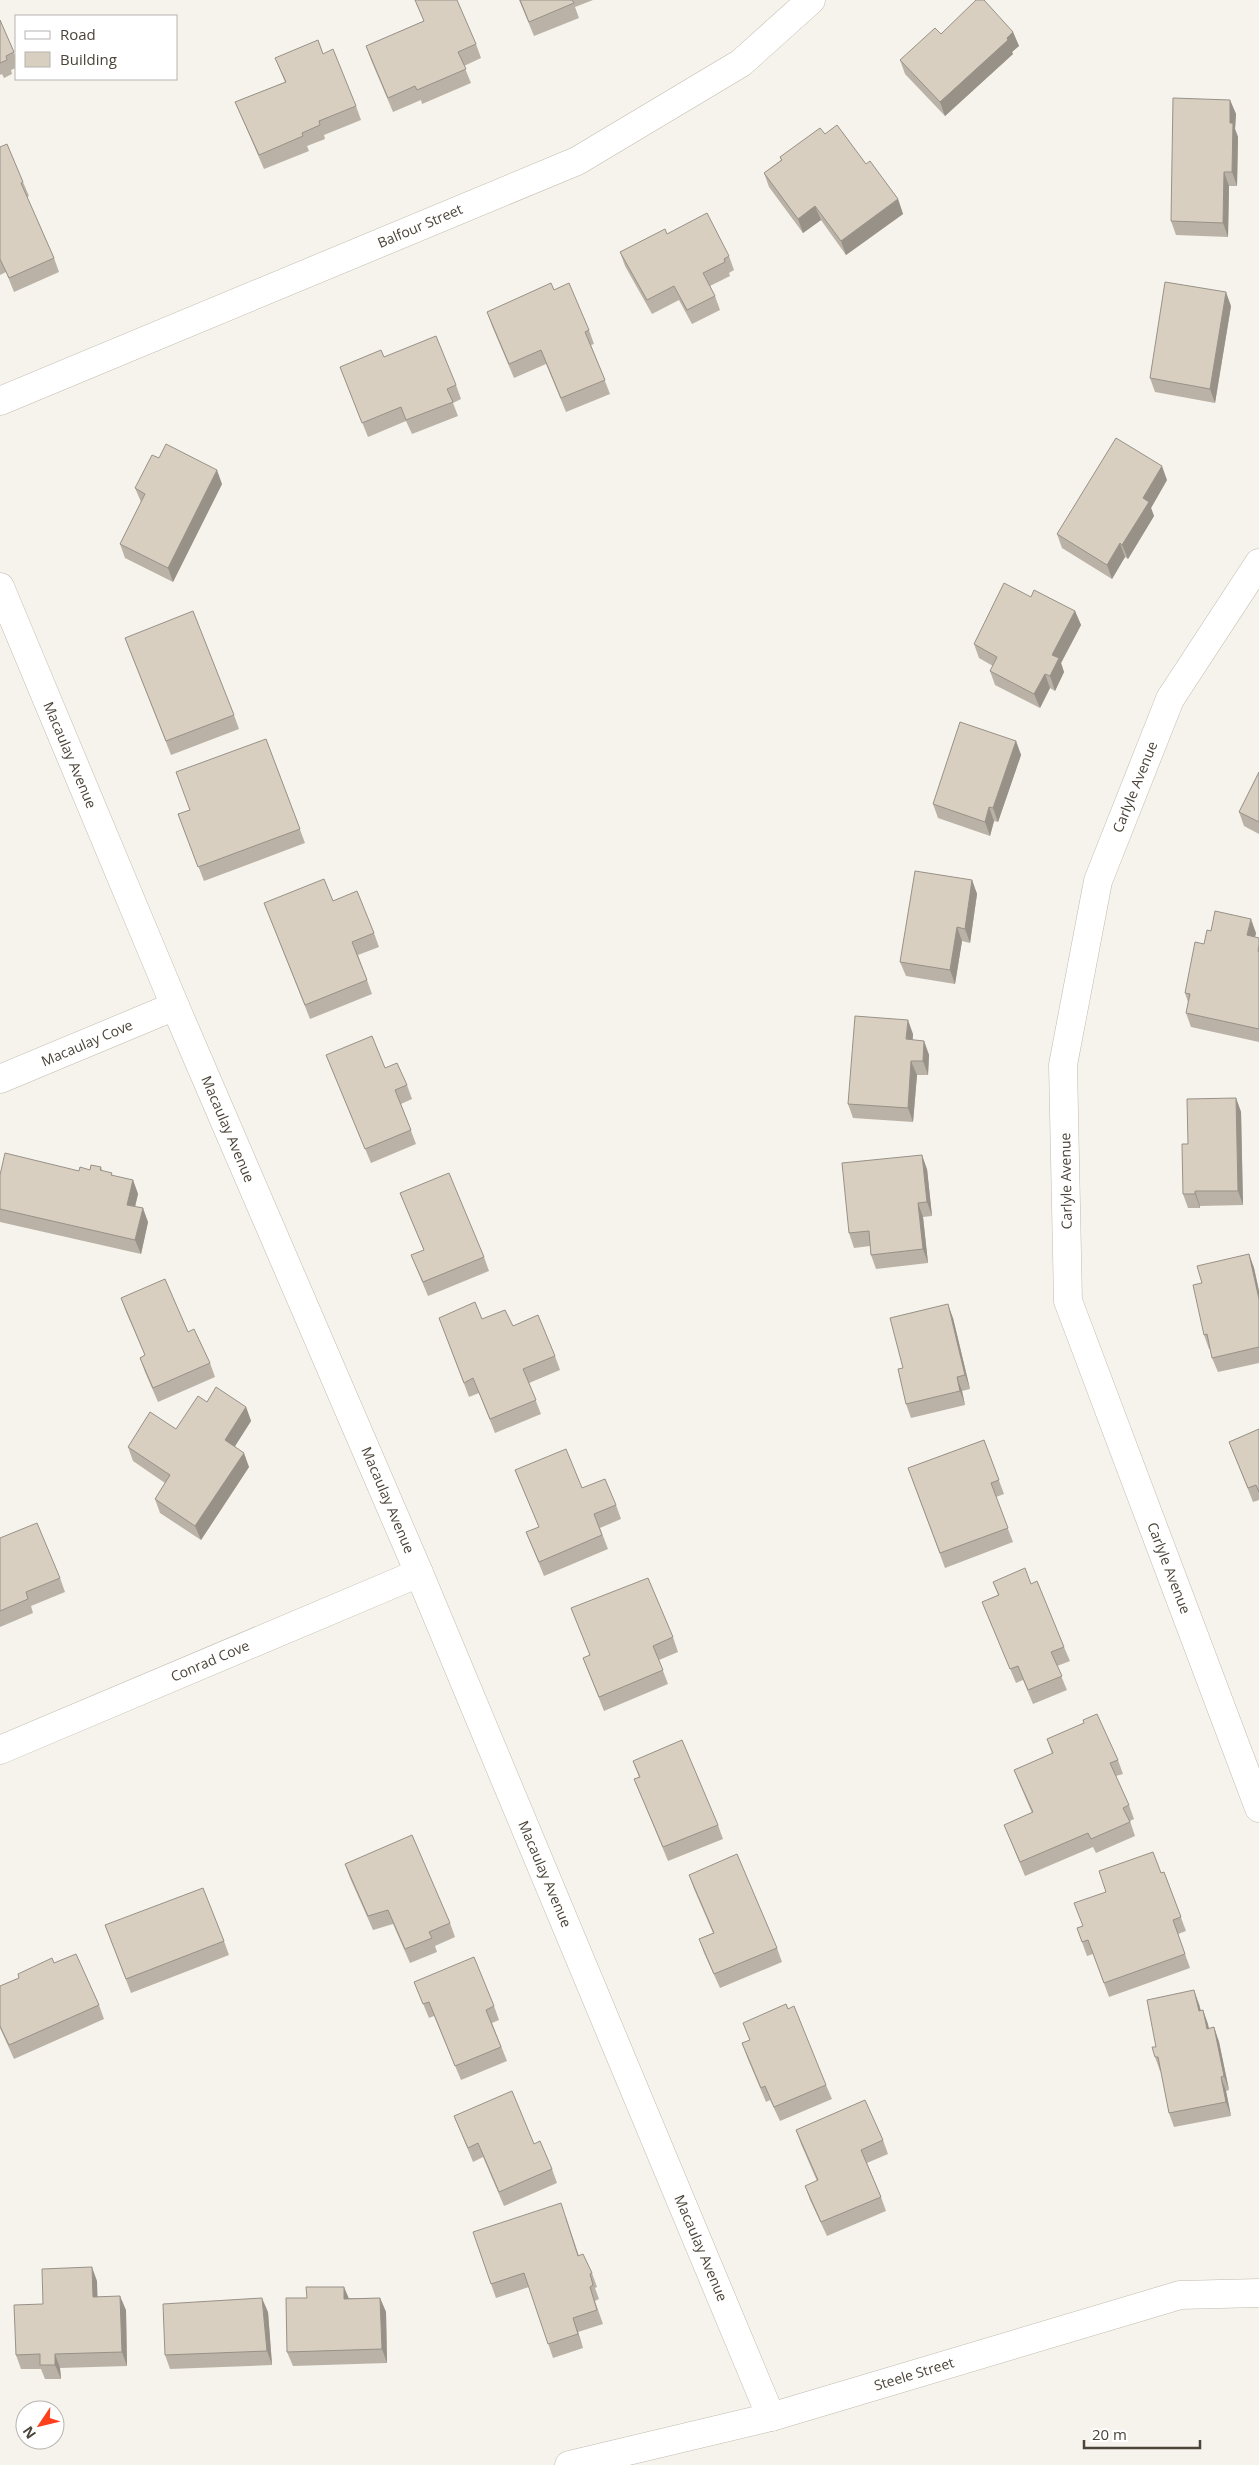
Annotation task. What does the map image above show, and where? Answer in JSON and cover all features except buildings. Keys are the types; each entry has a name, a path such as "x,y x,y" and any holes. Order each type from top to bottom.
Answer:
{"street":[{"name":"Balfour Street","path":"0,401 577,161 741,63 811,0"},
{"name":"Carlyle Avenue","path":"1259,564 1170,699 1098,881 1063,1065 1068,1301 1259,1808"},
{"name":"Macaulay Avenue","path":"0,587 175,1006 419,1573 771,2417"},
{"name":"Macaulay Cove","path":"0,1080 175,1006"},
{"name":"Conrad Cove","path":"0,1750 419,1573"},
{"name":"Steele Street","path":"569,2465 771,2417 1180,2295 1259,2293"}]}
